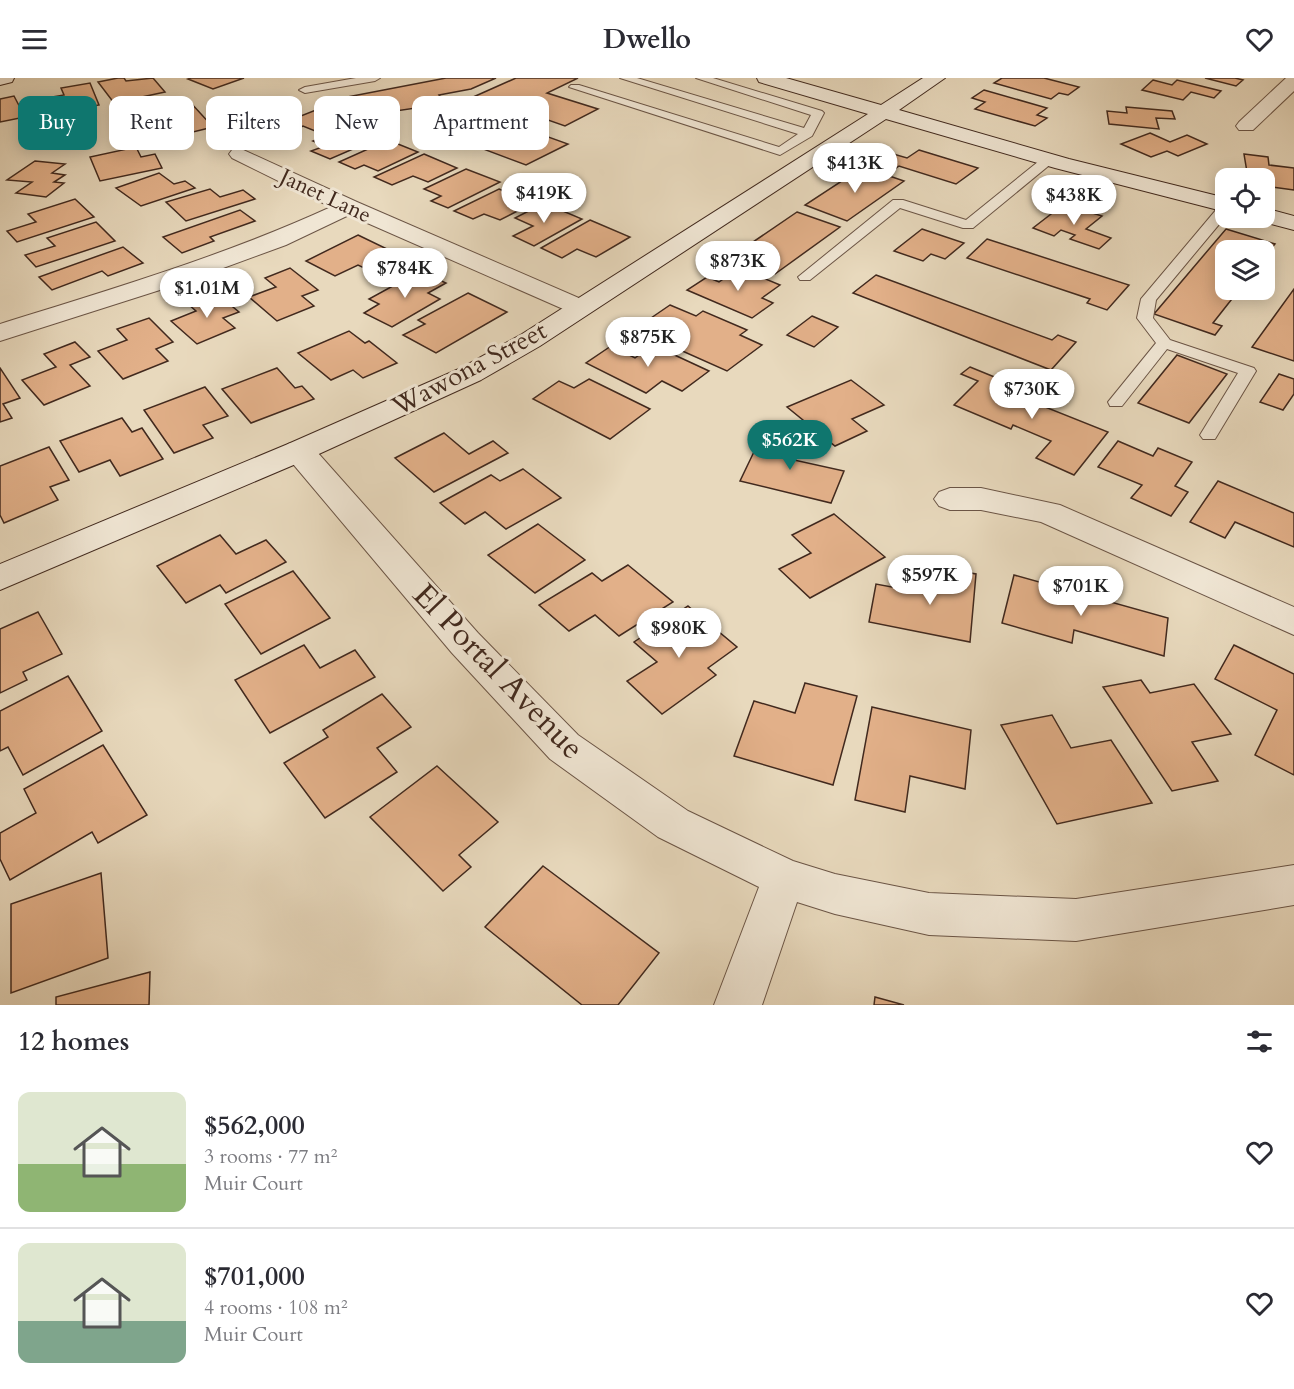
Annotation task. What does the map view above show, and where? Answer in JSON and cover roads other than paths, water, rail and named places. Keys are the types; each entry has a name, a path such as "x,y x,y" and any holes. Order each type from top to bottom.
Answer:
{"street":[{"path":"0,79 4,78"},
{"path":"766,78 1048,160 1215,203"},
{"name":"Wawona Street","path":"0,578 299,451 471,374 531,340 936,78"},
{"path":"1246,126 1294,81"},
{"name":"Janet Lane","path":"239,154 348,207 579,307"},
{"path":"0,333 176,277 278,240 348,207"},
{"path":"1275,218 1294,224"},
{"name":"El Portal Avenue","path":"299,451 465,643 564,747 673,824 784,878 835,894 929,914 1076,920 1294,885"},
{"path":"950,499 981,499 1049,513 1294,622"},
{"path":"738,1005 784,878"}],"lane":[{"path":"305,90 375,78"},
{"path":"596,78 575,87 780,151 808,133 818,112 701,78"},
{"path":"625,78 808,133"},
{"path":"805,277 898,203 969,225 1048,160"},
{"path":"1209,435 1248,371 1164,343 1145,318 1149,299 1215,219"},
{"path":"1116,402 1164,343"}]}
